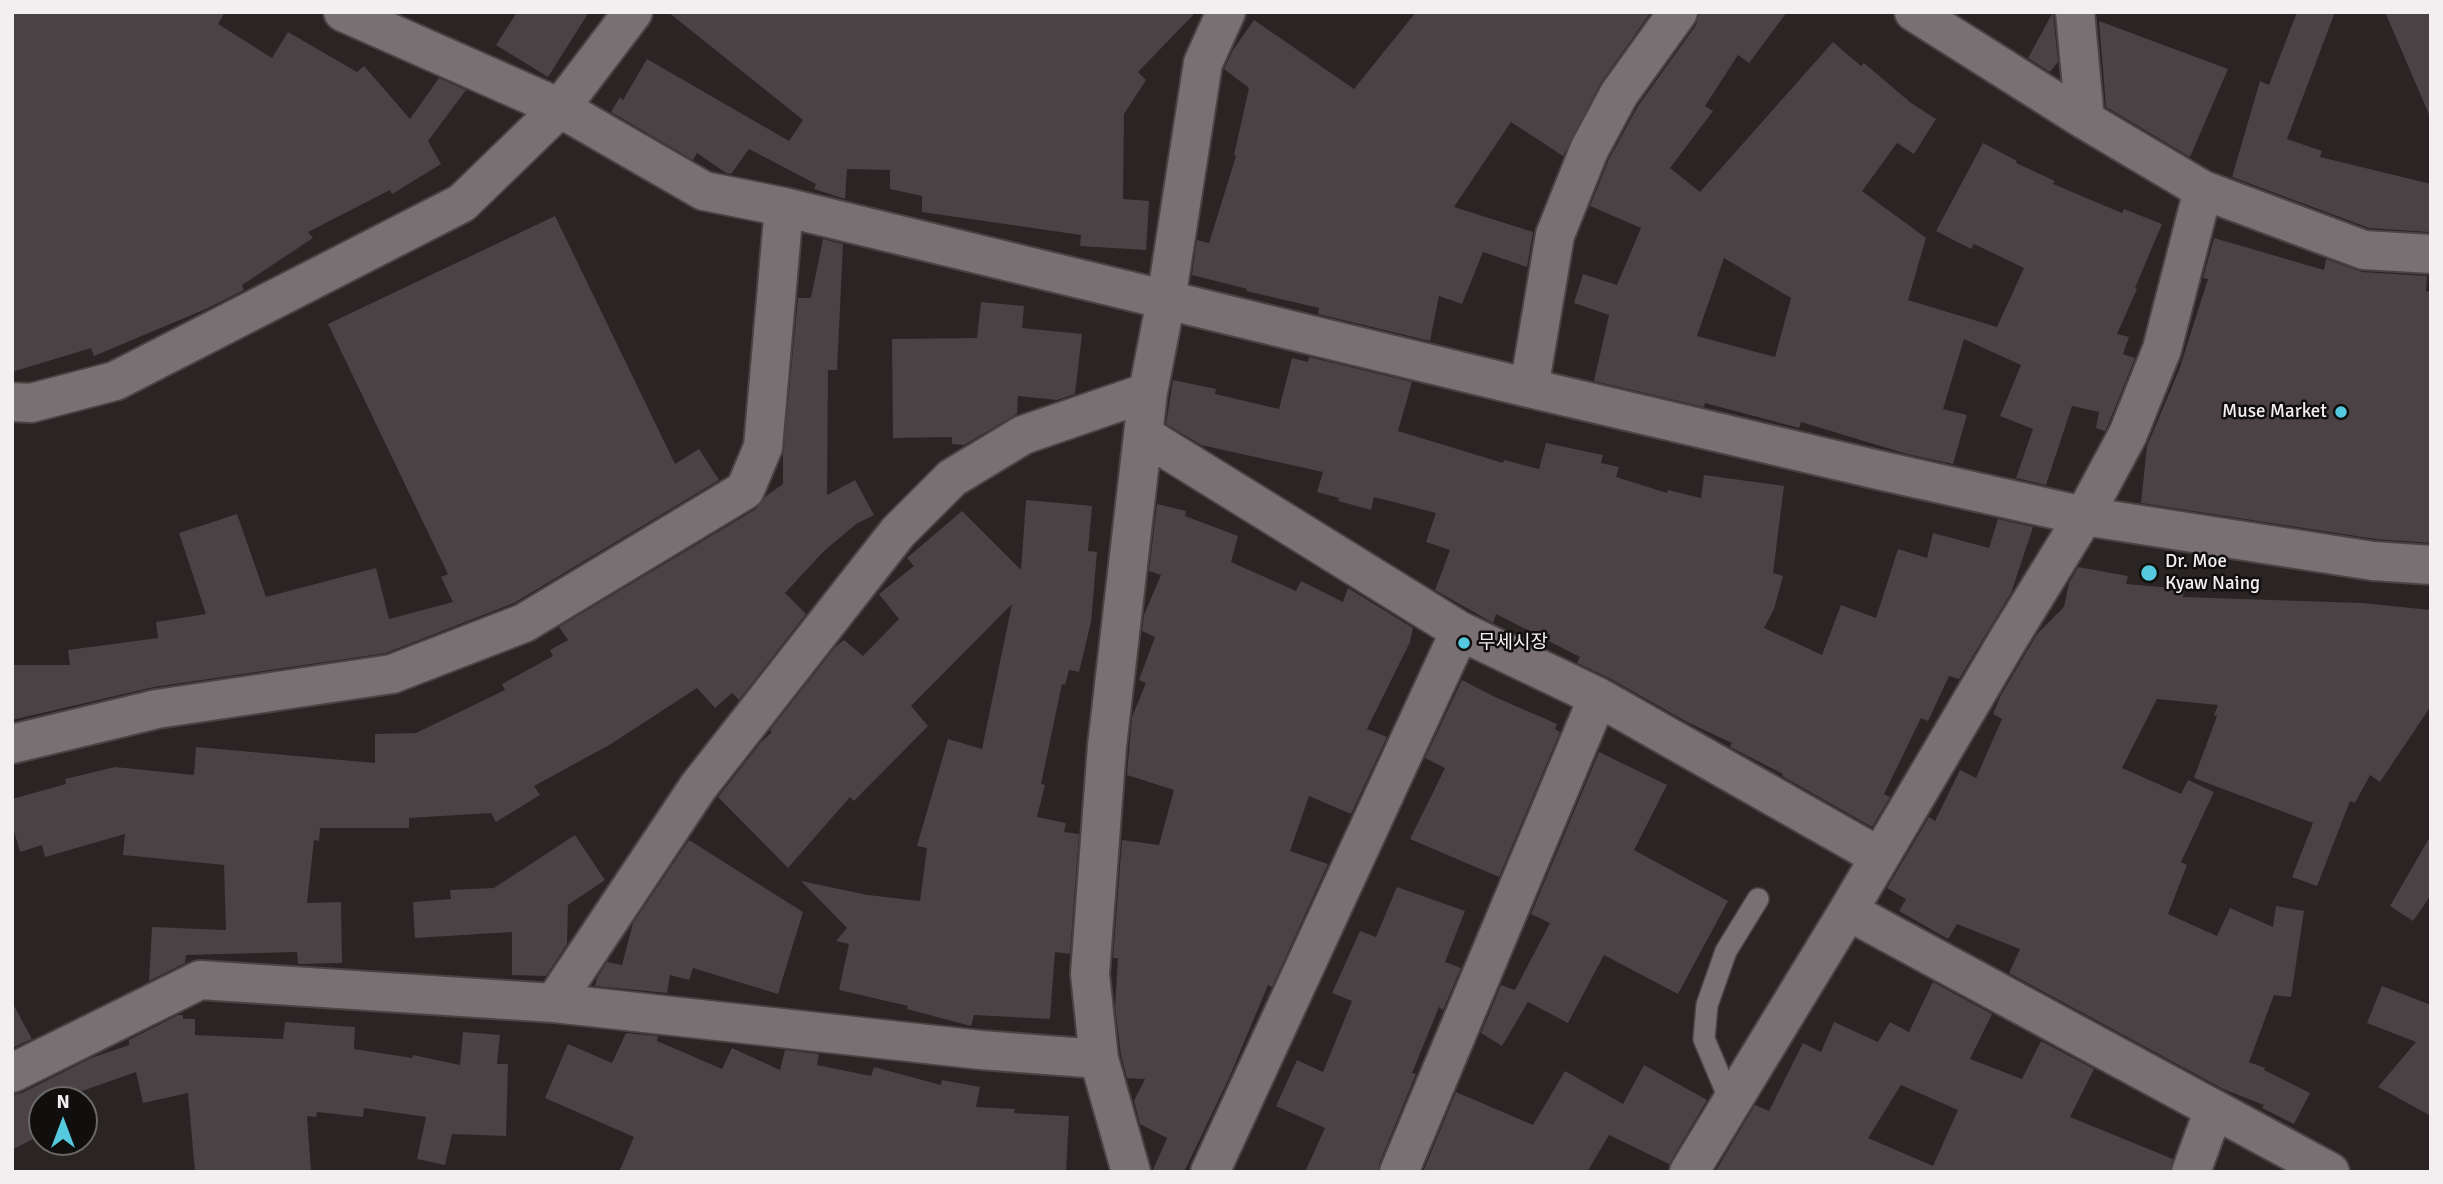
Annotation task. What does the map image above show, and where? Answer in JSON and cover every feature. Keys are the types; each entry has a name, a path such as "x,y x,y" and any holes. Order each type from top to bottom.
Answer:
{"street":[{"path":"12,402 31,403 115,381 462,203 561,108 633,12"},
{"path":"1132,1172 1098,1059 1090,974 1105,773 1149,392 1203,63 1226,12"},
{"path":"1529,388 1555,235 1589,150 1619,94 1678,12"},
{"path":"1914,12 2085,120 2203,190 2364,250 2431,254"},
{"path":"2075,12 2085,120"},
{"path":"367,17 561,108 704,191 784,207 1529,388 2084,516 2373,561 2431,565"},
{"path":"1689,1172 2084,516 2127,434 2162,349 2203,190"},
{"path":"12,744 157,709 391,674 524,623 745,490 763,447 784,207"},
{"path":"554,1003 698,787 898,531 952,478 1023,435 1149,392"},
{"path":"1145,436 1460,631 1598,697 1880,857"},
{"path":"1210,1172 1460,631"},
{"path":"1399,1172 1598,697"},
{"path":"1848,911 2330,1172"},
{"path":"12,1073 200,981 554,1003 981,1050 1098,1059"},
{"path":"2191,1172 2214,1109"}],"lane":[{"path":"1731,1103 1704,1039 1707,1005 1726,951 1758,899"}],"building":[{"path":"12,12 225,12 218,24 272,58 288,32 357,72 364,66 410,119 439,78 466,90 428,141 441,164 392,194 390,190 308,232 313,238 242,285 244,290 94,356 91,348 12,372"},
{"path":"517,12 589,12 548,77 496,45"},
{"path":"668,12 1196,12 1138,72 1146,80 1124,114 1123,199 1149,201 1146,250 1080,246 1081,235 922,212 922,196 890,189 890,170 847,169 845,199 814,189 816,184 749,149 731,174 697,153 693,160 611,112 620,97 623,100 647,59 789,141 803,120"},
{"path":"1416,12 1651,12 1600,84 1563,156 1511,122 1454,207 1533,232 1527,267 1483,252 1462,304 1439,296 1430,341 1318,314 1319,308 1192,275 1197,240 1209,243 1236,156 1234,155 1249,88 1224,69 1233,50 1254,20 1354,89"},
{"path":"1700,12 1787,12 1749,63 1738,55 1705,106 1713,111 1670,168 1700,192 1833,42 1861,66 1864,63 1911,103 1936,119 1914,154 1897,143 1862,191 1926,238 1908,300 1997,327 2024,268 1974,244 1971,249 1936,231 1983,143 2017,161 2016,163 2055,181 2053,184 2122,213 2124,209 2162,224 2117,334 2129,337 2123,354 2135,358 2108,425 2105,431 2096,428 2099,412 2072,406 2046,485 2016,478 2033,429 2000,416 2021,365 1964,339 1943,409 1967,415 1953,464 1907,454 1801,422 1799,428 1705,403 1704,407 1594,381 1609,315 1574,303 1583,274 1617,285 1641,228 1590,206 1609,159 1638,106 1696,25","holes":["1724,258 1791,298 1775,357 1697,336"]},
{"path":"2053,12 2058,62 2050,72 2028,58"},
{"path":"2297,12 2335,12 2287,139 2322,151 2320,157 2431,184 2429,232 2369,228 2232,177 2260,81 2269,85"},
{"path":"2385,12 2431,12 2431,119"},
{"path":"2099,21 2228,69 2190,157 2106,107"},
{"path":"555,216 675,464 699,449 719,480 514,603 386,653 154,687 12,720 12,665 70,665 68,650 158,638 156,622 206,614 179,533 237,514 266,597 376,568 389,619 453,602 441,577 448,574 328,324"},
{"name":"Muse Market","path":"2214,238 2324,270 2326,259 2362,272 2427,276 2426,291 2431,292 2431,543 2375,539 2141,503 2147,446 2179,370 2208,279 2203,278"},
{"path":"823,239 843,244 837,370 828,370 827,495 855,480 874,515 856,524 823,552 785,593 806,614 739,700 732,693 715,708 697,688 611,744 534,786 540,795 496,822 491,813 409,818 409,828 320,828 319,841 314,840 307,903 341,902 342,963 298,964 297,952 186,955 185,963 149,981 152,927 226,930 224,865 123,855 125,834 45,857 42,845 20,852 12,824 12,799 66,784 65,779 115,767 194,775 196,747 375,763 375,734 416,733 505,690 502,684 553,656 550,650 568,640 559,627 756,509 766,496 783,484 783,455 798,298 811,298"},
{"path":"981,302 1024,306 1022,328 1082,334 1075,394 1057,400 1018,396 1017,414 964,445 952,444 952,437 893,438 892,339 977,338"},
{"path":"1309,357 1412,382 1398,431 1503,463 1504,460 1539,469 1546,443 1603,455 1601,463 1619,467 1616,477 1667,493 1668,490 1701,498 1704,475 1784,486 1773,573 1783,576 1774,609 1764,628 1822,655 1841,605 1876,618 1898,549 1927,558 1933,533 1989,548 1998,519 2033,527 2011,593 1959,679 1949,676 1928,721 1921,718 1884,794 1890,797 1872,827 1782,776 1783,774 1730,747 1732,743 1577,663 1580,657 1496,614 1493,623 1435,590 1450,550 1426,542 1436,513 1374,497 1371,510 1338,501 1339,498 1317,492 1323,472 1201,445 1166,424 1173,380 1216,389 1215,394 1279,409 1292,358 1308,362"},
{"path":"1026,500 1092,506 1088,551 1097,552 1091,622 1079,672 1069,670 1065,685 1062,684 1041,784 1045,785 1037,817 1066,823 1064,832 1079,834 1070,954 1055,952 1050,1019 974,1015 971,1026 907,1009 908,1006 839,990 849,944 836,941 847,928 801,881 868,895 920,901 927,848 917,846 948,739 982,749 1012,604 911,706 928,726 854,801 850,797 788,868 718,797 772,732 770,730 836,646 844,640 863,656 899,619 879,594 914,566 907,558 962,511 1021,570"},
{"path":"1157,504 1186,511 1185,516 1238,536 1231,562 1296,591 1301,581 1343,602 1348,588 1413,628 1410,642 1367,729 1387,737 1351,814 1309,796 1290,851 1328,864 1272,987 1268,985 1229,1078 1184,1172 1152,1172 1167,1138 1140,1124 1134,1101 1145,1079 1127,1078 1115,1007 1118,958 1113,958 1122,840 1159,845 1174,790 1127,775 1132,717 1146,683 1139,680 1155,637 1142,631 1144,615 1161,575 1149,571"},
{"path":"2078,567 2128,576 2126,584 2184,589 2183,597 2362,603 2431,610 2431,706 2380,782 2370,775 2355,803 2350,801 2317,886 2292,877 2313,823 2194,778 2217,716 2214,715 2218,705 2157,699 2122,768 2181,794 2188,780 2214,792 2181,862 2187,865 2168,914 2217,936 2230,908 2273,927 2276,906 2304,911 2291,997 2274,995 2249,1062 2310,1093 2294,1124 2262,1108 2264,1105 2223,1089 2009,973 2020,949 1957,924 1948,939 1899,911 1906,899 1887,888 1929,817 1935,821 1960,770 1976,778 2002,719 1993,714 2001,695 2037,634 2064,607 2069,583"},
{"path":"1462,680 1557,724 1555,729 1560,732 1499,877 1410,839 1445,768 1425,758"},
{"path":"1599,752 1667,785 1634,850 1728,901 1678,994 1604,955 1568,1023 1528,1002 1502,1046 1481,1033 1501,985 1515,990 1550,923 1531,914"},
{"path":"575,835 605,880 568,905 567,944 546,976 512,975 512,932 415,938 413,902 451,899 450,890 494,888"},
{"path":"2431,835 2431,895 2413,921 2390,906"},
{"path":"689,840 803,912 778,994 693,968 689,980 670,975 667,993 595,986 607,962 622,965 633,923"},
{"path":"1397,887 1465,911 1445,962 1461,968 1443,1010 1439,1007 1412,1073 1416,1074 1378,1172 1305,1172 1325,1128 1276,1106 1297,1060 1323,1072 1352,1001 1332,993 1360,931 1376,937"},
{"path":"1933,982 1992,1014 1970,1059 2022,1079 2041,1041 2094,1069 2070,1117 2173,1159 2170,1172 1715,1172 1755,1105 1769,1111 1803,1043 1821,1052 1834,1022 1878,1042 1890,1022 1909,1032","holes":["1901,1085 1958,1110 1933,1166 1868,1138"]},
{"path":"2382,986 2431,1005 2431,1116 2378,1087 2416,1042 2367,1023"},
{"path":"12,1002 32,1039 12,1048"},
{"path":"178,1015 183,1015 183,1019 195,1019 195,1035 283,1039 285,1022 355,1027 354,1049 412,1058 413,1055 460,1065 463,1032 500,1035 497,1064 508,1064 506,1136 452,1134 445,1165 417,1159 426,1117 364,1108 363,1117 317,1112 316,1117 307,1116 311,1172 195,1172 188,1093 143,1103 136,1072 96,1086 36,1086 91,1058 129,1045 129,1040"},
{"path":"626,1033 658,1036 657,1041 722,1069 732,1048 780,1070 785,1050 819,1054 817,1065 871,1076 874,1067 941,1085 942,1080 980,1087 976,1107 1015,1109 1014,1113 1069,1116 1066,1172 619,1172 634,1137 545,1098 568,1044 612,1063"},
{"path":"1644,1065 1707,1100 1669,1164 1609,1135 1587,1172 1423,1172 1456,1092 1533,1125 1565,1071 1623,1104"},
{"path":"28,1090 28,1141 12,1150 12,1095"}],"place":[{"name":"Muse Market","path":"2341,412"},
{"name":"Dr. Moe Kyaw Naing","path":"2149,573"},
{"name":"무세시장","path":"1464,643"}]}
